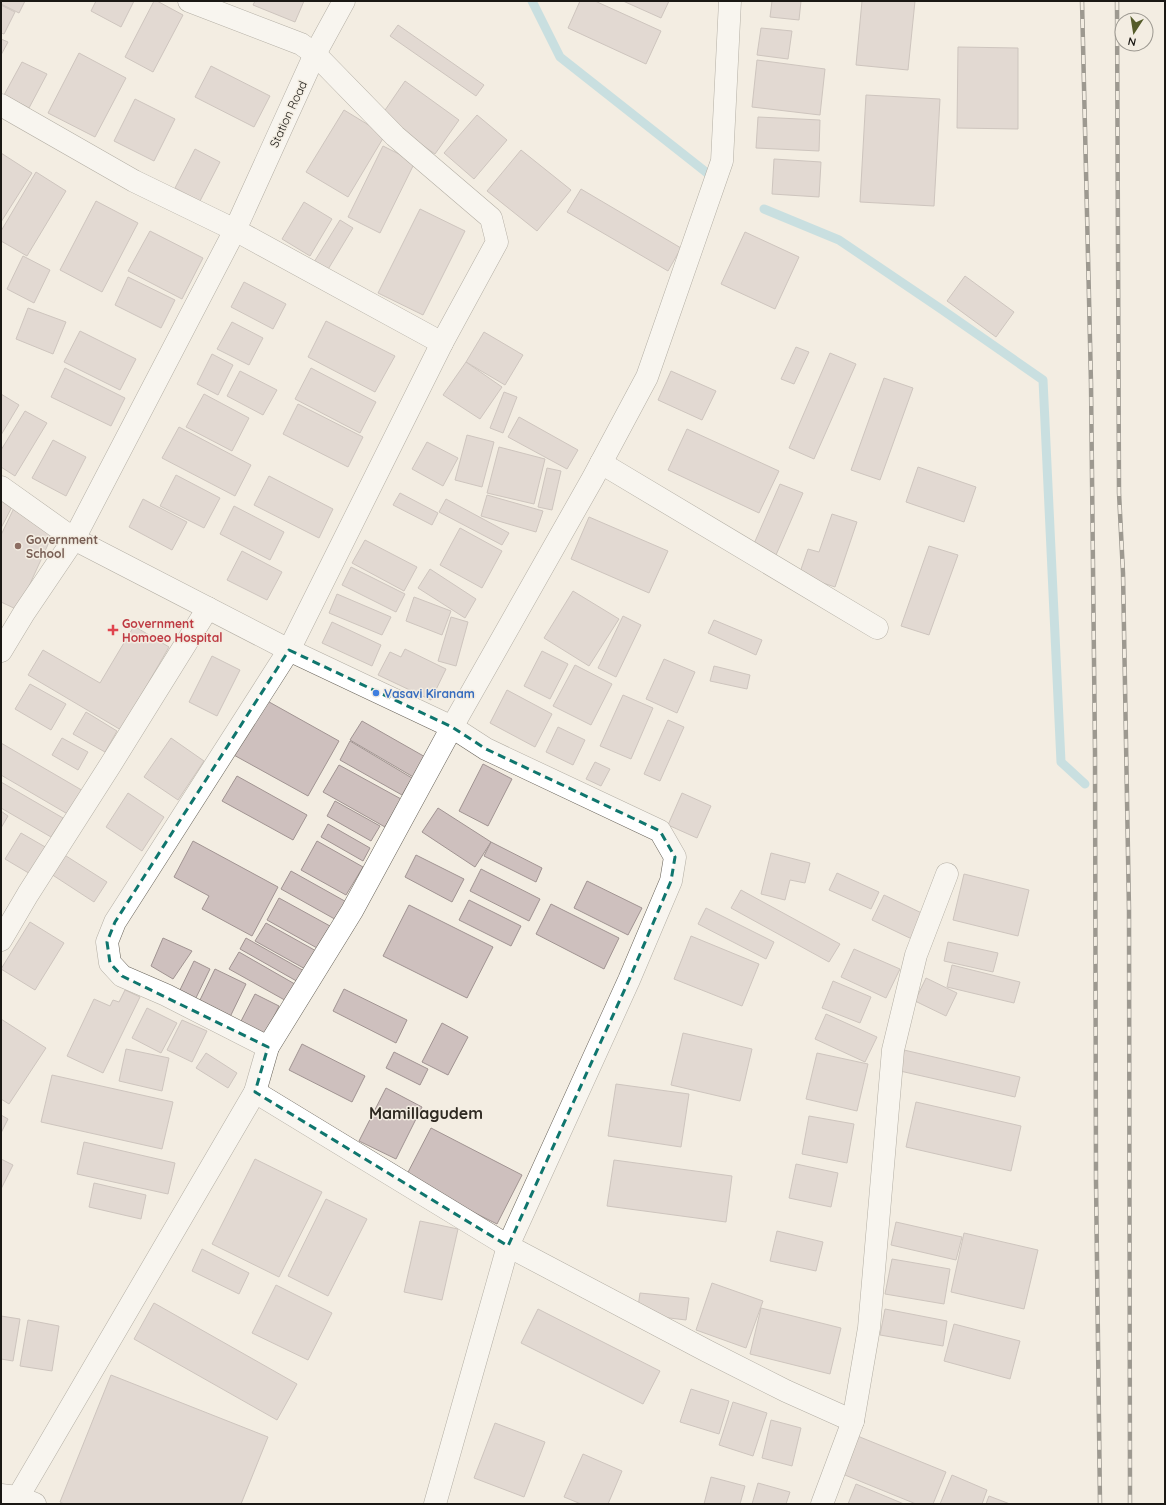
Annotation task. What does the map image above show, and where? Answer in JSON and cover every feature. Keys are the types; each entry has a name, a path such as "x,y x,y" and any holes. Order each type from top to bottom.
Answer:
{"street":[{"path":"189,1 301,44 315,54 395,136 491,218 497,242 442,342 289,650 115,922 107,942 110,963 122,976 166,995 268,1047"},
{"name":"Station Road","path":"1,651 74,539 235,230 315,54 344,1"},
{"path":"17,1500 255,1092 268,1047 352,912 452,727 601,463 647,377 722,161 730,1"},
{"path":"1,105 134,180 235,230 442,342"},
{"path":"601,463 877,628"},
{"path":"1,488 74,539 289,650 452,727 486,749 660,831 675,857 671,881 630,980 508,1246 435,1504"},
{"path":"1,940 28,894 107,771 208,608"},
{"path":"822,1504 853,1421 869,1328 893,1050 916,955 947,874"},
{"path":"255,1092 508,1246 779,1388 853,1421"}],"highlighted area":[{"path":"289,650 452,727 486,749 660,831 675,857 671,881 629,980 508,1246 255,1092 268,1047 122,976 110,963 107,942 115,922"}],"building":[{"path":"1,1 25,1 19,13 1,4"},
{"path":"96,1 134,1 121,27 91,11"},
{"path":"154,1 157,1 183,15 153,72 125,57"},
{"path":"255,1 304,1 295,22 253,5"},
{"path":"580,1 595,1 661,31 646,64 568,28"},
{"path":"623,1 669,1 661,18"},
{"path":"772,1 801,1 799,20 770,17"},
{"path":"862,1 915,1 908,70 856,65"},
{"path":"1,5 15,12 4,34 1,33"},
{"path":"398,25 484,85 476,96 390,36"},
{"path":"761,28 792,31 788,59 757,55"},
{"path":"1,39 8,42 1,55"},
{"path":"958,47 1018,48 1018,129 957,128"},
{"path":"79,53 126,78 95,137 48,113"},
{"path":"757,60 825,69 820,115 752,107"},
{"path":"22,62 47,74 29,108 4,95"},
{"path":"211,66 270,96 254,127 195,97"},
{"path":"405,81 459,120 435,154 381,116"},
{"path":"866,95 940,99 934,206 860,202"},
{"path":"135,99 175,119 154,161 114,141"},
{"path":"344,110 385,135 348,197 306,172"},
{"path":"477,115 507,140 474,179 444,153"},
{"path":"758,117 820,120 819,151 756,148"},
{"path":"383,146 415,162 380,233 348,217"},
{"path":"195,149 220,162 200,201 175,188"},
{"path":"521,150 571,190 537,231 487,191"},
{"path":"1,153 32,173 1,222"},
{"path":"774,159 821,162 819,197 772,194"},
{"path":"36,172 66,191 27,256 1,241 1,231"},
{"path":"581,189 681,248 668,271 567,212"},
{"path":"96,201 138,223 102,292 60,270"},
{"path":"304,202 332,219 310,256 282,239"},
{"path":"420,209 465,231 423,315 378,293"},
{"path":"340,220 353,228 324,276 311,267"},
{"path":"150,231 203,258 182,299 128,271"},
{"path":"745,232 799,257 775,309 721,284"},
{"path":"23,256 50,270 34,303 7,289"},
{"path":"965,276 1014,312 996,337 947,301"},
{"path":"128,277 175,300 161,328 115,305"},
{"path":"244,282 286,304 273,329 231,307"},
{"path":"28,308 66,322 53,354 16,339"},
{"path":"326,321 395,356 375,392 308,357"},
{"path":"232,322 263,338 249,365 217,349"},
{"path":"80,331 136,359 120,390 64,362"},
{"path":"484,332 523,355 505,385 466,362"},
{"path":"796,347 809,352 794,384 781,379"},
{"path":"830,353 856,364 814,459 789,448"},
{"path":"212,354 233,365 218,395 197,384"},
{"path":"466,362 502,387 480,419 443,395"},
{"path":"65,368 125,398 111,426 51,397"},
{"path":"311,368 376,402 360,433 295,399"},
{"path":"240,371 277,390 263,415 227,396"},
{"path":"671,371 716,391 702,420 658,400"},
{"path":"884,378 913,388 880,480 851,470"},
{"path":"504,392 517,397 503,433 490,428"},
{"path":"1,394 19,405 1,435"},
{"path":"204,394 249,418 232,451 186,427"},
{"path":"298,404 363,437 348,467 283,434"},
{"path":"25,411 47,423 15,476 1,467 1,450"},
{"path":"519,417 578,450 567,469 508,437"},
{"path":"179,427 251,465 235,496 162,458"},
{"path":"687,429 779,471 759,513 668,470"},
{"path":"467,435 494,442 482,487 455,480"},
{"path":"53,440 86,457 66,496 32,478"},
{"path":"427,442 458,458 443,486 412,469"},
{"path":"499,447 545,459 534,504 487,493"},
{"path":"918,467 976,487 964,522 906,502"},
{"path":"547,468 561,471 552,510 538,507"},
{"path":"176,475 220,498 204,528 160,506"},
{"path":"269,476 333,509 319,538 254,505"},
{"path":"780,484 803,493 776,555 753,546"},
{"path":"400,493 438,513 432,525 393,505"},
{"path":"487,495 543,511 536,532 481,516"},
{"path":"1,496 14,503 1,528"},
{"path":"143,499 187,522 172,550 129,527"},
{"path":"446,499 509,533 502,545 439,512"},
{"path":"234,506 284,532 270,560 220,534"},
{"path":"14,508 56,527 18,610 1,602 1,535"},
{"path":"832,514 857,522 835,587 799,575 808,549 819,552"},
{"path":"589,517 668,551 649,593 571,559"},
{"path":"460,528 502,551 482,588 440,565"},
{"path":"365,540 417,567 404,591 352,563"},
{"path":"929,546 958,555 929,635 901,626"},
{"path":"242,551 282,572 267,600 227,580"},
{"path":"351,567 405,594 396,612 342,585"},
{"path":"430,569 476,599 465,618 418,588"},
{"path":"573,591 619,619 589,666 544,638"},
{"path":"337,594 391,617 382,635 329,613"},
{"path":"414,597 451,611 442,635 406,621"},
{"path":"623,616 641,625 616,677 598,668"},
{"path":"451,617 468,622 456,666 438,661"},
{"path":"714,620 762,640 756,655 708,633"},
{"path":"332,622 381,645 372,666 322,643"},
{"path":"134,626 169,647 121,730 28,675 43,650 100,683"},
{"path":"405,649 446,669 431,700 378,675 390,652 401,657"},
{"path":"542,651 568,664 550,699 524,686"},
{"path":"212,656 240,670 217,716 189,702"},
{"path":"664,659 695,672 677,713 646,699"},
{"path":"575,665 612,684 591,725 553,706"},
{"path":"714,666 750,675 747,689 710,681"},
{"path":"30,684 66,704 51,730 15,709"},
{"path":"507,690 552,714 535,747 490,723"},
{"path":"623,695 653,708 631,759 600,746"},
{"path":"262,698 339,741 308,796 232,754"},
{"path":"86,712 117,731 105,752 73,734"},
{"path":"668,720 684,727 660,781 644,774"},
{"path":"362,721 427,758 415,778 350,740"},
{"path":"558,727 585,740 573,765 546,752"},
{"path":"62,738 88,752 78,770 52,755"},
{"path":"171,738 204,761 178,800 144,777"},
{"path":"350,741 412,778 402,795 340,760"},
{"path":"1,743 85,792 71,816 1,775"},
{"path":"595,762 610,769 601,786 586,779"},
{"path":"483,764 512,779 488,826 459,811"},
{"path":"339,765 401,799 385,827 323,792"},
{"path":"237,776 307,815 293,840 222,801"},
{"path":"1,782 63,818 51,837 1,808"},
{"path":"128,793 164,817 142,851 106,827"},
{"path":"682,793 711,806 697,838 668,825"},
{"path":"335,801 380,826 371,841 327,816"},
{"path":"438,808 491,842 475,867 422,832"},
{"path":"1,811 8,816 1,828"},
{"path":"328,824 370,848 363,861 321,837"},
{"path":"21,833 47,848 32,875 5,859"},
{"path":"193,841 278,887 252,936 202,909 209,896 174,877"},
{"path":"317,841 363,867 346,895 301,870"},
{"path":"491,842 542,868 536,882 484,856"},
{"path":"771,853 810,863 805,883 790,880 785,900 761,894"},
{"path":"63,854 107,882 94,902 51,874"},
{"path":"416,855 464,879 452,902 405,877"},
{"path":"481,869 540,899 529,921 470,891"},
{"path":"291,871 350,904 340,922 281,889"},
{"path":"837,873 879,892 871,909 829,890"},
{"path":"964,874 1029,890 1018,936 953,920"},
{"path":"587,881 642,908 628,935 574,908"},
{"path":"741,890 840,944 829,962 731,908"},
{"path":"884,895 928,916 916,941 872,920"},
{"path":"279,898 330,926 317,948 267,920"},
{"path":"469,900 521,926 511,946 459,920"},
{"path":"551,904 619,938 604,969 536,934"},
{"path":"409,905 493,947 467,998 383,956"},
{"path":"706,908 774,942 766,959 698,924"},
{"path":"30,922 64,943 35,990 1,969"},
{"path":"266,923 318,952 307,970 255,941"},
{"path":"691,936 759,964 742,1006 674,979"},
{"path":"163,938 192,951 173,979 151,966"},
{"path":"246,938 306,972 300,983 240,949"},
{"path":"948,942 998,953 993,972 944,961"},
{"path":"854,949 900,969 886,998 841,977"},
{"path":"239,952 300,987 290,1003 229,969"},
{"path":"194,961 210,969 193,1004 177,996"},
{"path":"952,965 1020,982 1014,1003 947,987"},
{"path":"215,969 246,984 230,1017 199,1002"},
{"path":"926,978 957,993 946,1016 915,1001"},
{"path":"833,981 871,997 860,1023 822,1008"},
{"path":"344,989 407,1020 396,1043 333,1011"},
{"path":"125,990 140,997 103,1073 67,1056 94,999 110,1006 113,1000 119,1002"},
{"path":"255,994 279,1006 264,1037 239,1025"},
{"path":"147,1008 177,1023 161,1053 132,1038"},
{"path":"826,1014 877,1037 865,1062 815,1039"},
{"path":"1,1019 46,1048 9,1104 1,1099"},
{"path":"182,1020 207,1031 192,1062 167,1050"},
{"path":"442,1023 468,1037 448,1075 422,1062"},
{"path":"683,1033 752,1049 740,1101 671,1085"},
{"path":"302,1044 365,1076 352,1102 289,1070"},
{"path":"126,1049 169,1058 162,1091 119,1081"},
{"path":"904,1050 1020,1077 1015,1097 900,1071"},
{"path":"394,1052 428,1069 420,1085 386,1068"},
{"path":"206,1053 237,1073 228,1088 196,1068"},
{"path":"817,1053 868,1064 857,1111 806,1099"},
{"path":"52,1075 173,1102 162,1149 41,1122"},
{"path":"616,1084 689,1094 681,1147 608,1136"},
{"path":"386,1088 422,1107 396,1159 359,1141"},
{"path":"916,1102 1021,1126 1011,1171 906,1147"},
{"path":"1,1115 8,1119 1,1133"},
{"path":"809,1116 854,1124 847,1163 802,1154"},
{"path":"431,1128 522,1175 497,1224 405,1178"},
{"path":"84,1142 175,1163 168,1194 77,1174"},
{"path":"1,1159 13,1165 1,1189"},
{"path":"255,1159 322,1192 279,1277 212,1244"},
{"path":"614,1160 732,1176 726,1222 607,1206"},
{"path":"796,1164 838,1173 831,1207 789,1198"},
{"path":"94,1183 146,1195 141,1219 89,1207"},
{"path":"326,1199 367,1219 328,1296 288,1276"},
{"path":"420,1221 458,1229 442,1300 404,1292"},
{"path":"896,1222 962,1237 956,1260 891,1245"},
{"path":"777,1231 823,1242 816,1271 770,1261"},
{"path":"964,1233 1038,1250 1024,1309 951,1292"},
{"path":"202,1249 249,1273 239,1294 192,1271"},
{"path":"892,1259 950,1269 944,1304 885,1294"},
{"path":"712,1283 763,1301 746,1348 696,1330"},
{"path":"276,1285 332,1313 308,1360 252,1333"},
{"path":"640,1293 689,1298 686,1320 637,1314"},
{"path":"154,1303 297,1384 277,1420 134,1339"},
{"path":"761,1308 841,1328 830,1374 750,1354"},
{"path":"538,1309 660,1371 643,1404 521,1343"},
{"path":"885,1309 947,1321 943,1346 880,1335"},
{"path":"1,1316 20,1319 13,1361 1,1359"},
{"path":"28,1320 59,1326 52,1371 20,1366"},
{"path":"954,1324 1020,1341 1010,1379 944,1361"},
{"path":"111,1375 268,1437 241,1504 64,1504 60,1502"},
{"path":"691,1389 729,1401 719,1434 680,1422"},
{"path":"733,1402 767,1413 753,1456 719,1445"},
{"path":"771,1420 801,1428 792,1466 762,1458"},
{"path":"495,1423 545,1442 524,1497 474,1478"},
{"path":"855,1435 946,1472 933,1504 916,1504 840,1473"},
{"path":"583,1454 622,1471 608,1504 581,1504 564,1497"},
{"path":"952,1475 987,1490 982,1504 940,1504"},
{"path":"711,1477 745,1486 740,1504 704,1504"},
{"path":"758,1483 790,1492 786,1504 752,1504"},
{"path":"856,1484 904,1504 848,1504"},
{"path":"989,1496 1010,1504 986,1504"}],"waterway":[{"path":"532,1 560,57 716,180"},
{"path":"764,209 839,240 1043,380 1061,762 1085,784"}],"railway":[{"path":"1082,1 1091,383 1095,752 1096,1181 1100,1504"},
{"path":"1117,1 1119,493 1123,573 1129,910 1130,1504"}],"place":[{"name":"Government School","path":"18,546"},
{"name":"Government Homoeo Hospital","path":"113,630"},
{"name":"Vasavi Kiranam","path":"376,693"}],"district":[{"name":"Mamillagudem","path":"426,1113"}]}
